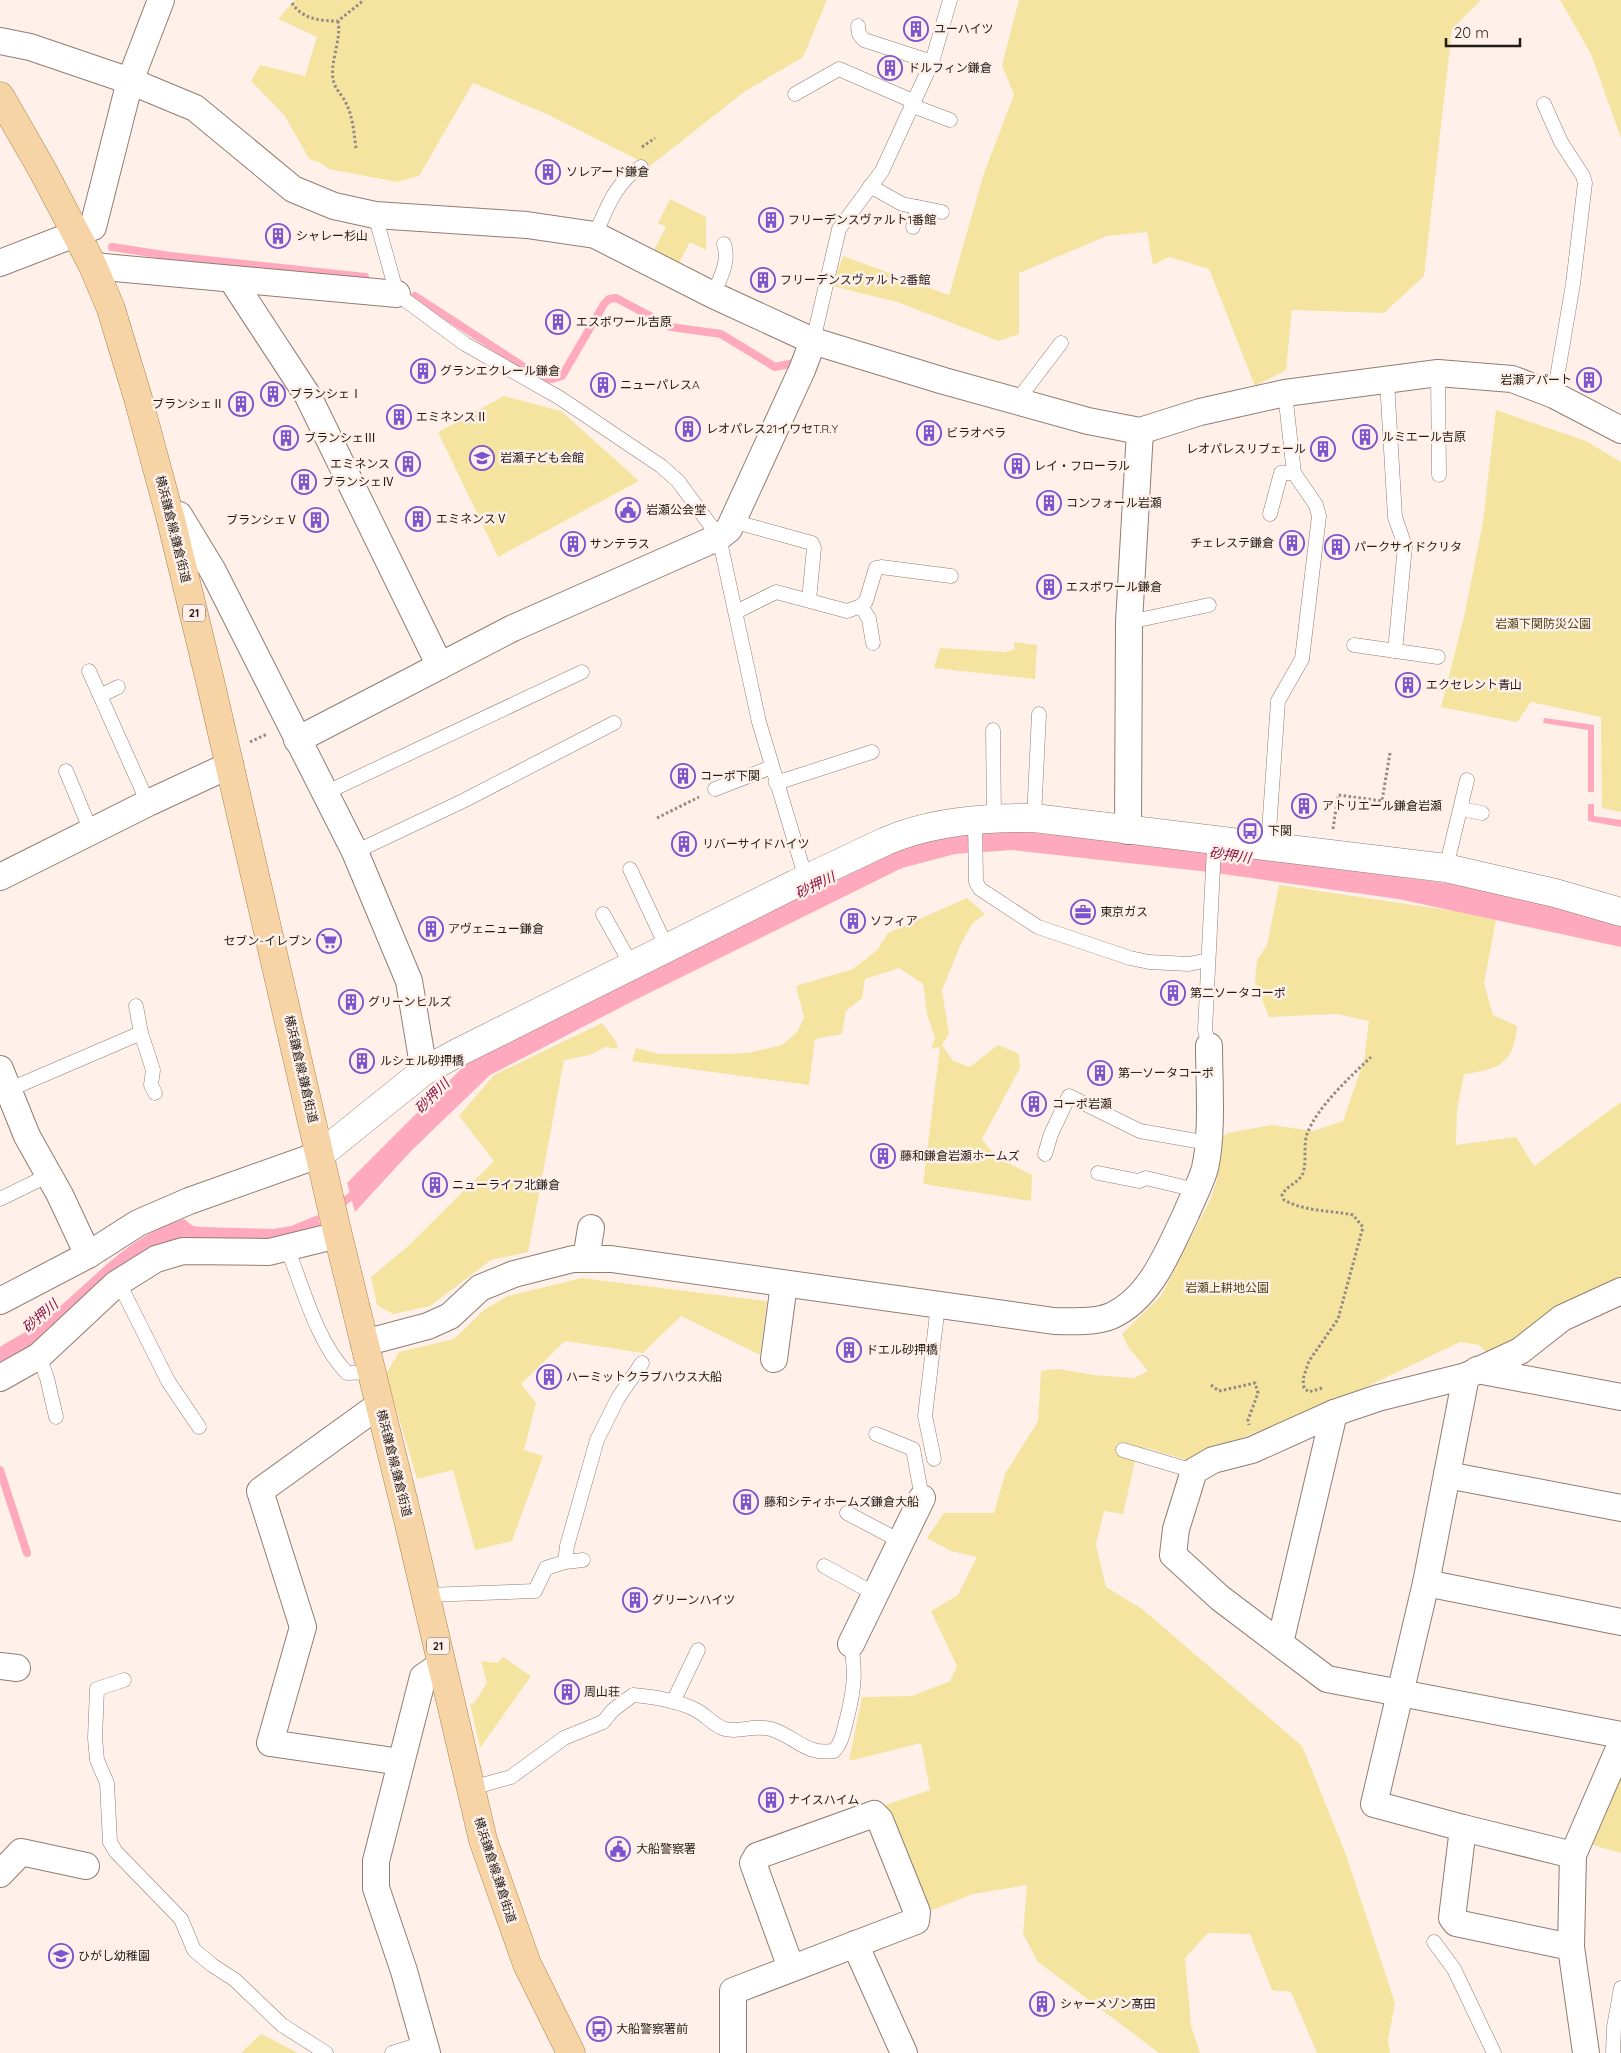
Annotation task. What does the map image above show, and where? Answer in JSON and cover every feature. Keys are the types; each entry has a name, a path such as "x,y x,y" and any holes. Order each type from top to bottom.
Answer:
{"main road":[{"name":"横浜鎌倉線;鎌倉街道","path":"4,109 76,231 111,309 128,362 170,515 230,765 337,1232 426,1595 483,1840 527,1964 571,2053"}],"street":[{"path":"0,263 76,231 93,226 130,81 161,0"},
{"path":"0,41 30,47 130,81 195,108 293,189 334,206 375,215 527,225 595,235 713,295 813,341 1016,402 1088,421 1140,431 1200,412 1285,393 1438,373 1512,379 1554,395 1621,430"},
{"path":"93,266 397,294"},
{"path":"232,280 308,396 440,666"},
{"path":"297,740 513,628 725,529 802,370 813,341"},
{"path":"1128,830 1129,622 1140,431"},
{"path":"170,515 179,515 213,571 355,852 409,981 424,1071"},
{"path":"0,877 148,803 230,765"},
{"path":"0,1301 93,1252 138,1223 189,1201 320,1154 424,1071 667,948 897,836 962,820 981,822 1034,818 1128,830 1214,844 1268,846 1446,868 1555,893 1621,912"},
{"path":"364,1343 428,1326 450,1316 480,1288 514,1274 566,1260 586,1259 611,1259 1054,1321 1083,1321 1109,1317 1126,1307 1151,1281 1205,1168 1208,1143 1209,1046"},
{"path":"5,1090 48,1175 93,1252 118,1283"},
{"path":"586,1259 591,1228"},
{"path":"0,1378 39,1356 118,1283 156,1259 183,1251 269,1252 337,1232"},
{"path":"774,1358 784,1284"},
{"path":"1621,1291 1562,1318 1520,1351 1472,1373 1378,1398 1334,1413 1252,1450 1213,1460 1194,1471 1176,1528 1173,1556 1220,1598 1327,1679 1621,1736"},
{"path":"1472,1373 1621,1397"},
{"path":"1472,1373 1447,1474 1426,1584 1374,1804 1573,1855"},
{"path":"379,1405 260,1491 303,1627 270,1743 401,1762"},
{"path":"1280,1642 1334,1413"},
{"path":"1447,1474 1621,1508"},
{"path":"851,1644 922,1498"},
{"path":"1426,1584 1621,1622"},
{"path":"425,2048 404,1971 376,1888 376,1860 423,1677 442,1664"},
{"path":"1586,2053 1571,1947 1573,1855 1621,1744"},
{"path":"733,2053 733,1991 916,1921 917,1912 880,1820 874,1814 757,1856 752,1863 791,1968"},
{"path":"1463,1828 1452,1918 1456,1923 1571,1947"},
{"path":"0,1874 22,1852 86,1866"},
{"path":"854,1944 900,2052"}],"lane":[{"path":"813,341 839,229 882,171 932,62 950,0"},
{"path":"858,26 859,34 864,40 932,62"},
{"path":"795,94 839,69 950,120"},
{"path":"1544,104 1561,142 1583,176 1585,183 1573,284 1554,395"},
{"path":"595,235 617,190 630,173 641,167"},
{"path":"870,186 902,204 942,212"},
{"path":"913,227 918,207"},
{"path":"375,215 397,294 465,344 560,398 660,466 725,529 812,543 814,548 809,600"},
{"path":"713,295 726,263 727,252 724,244"},
{"path":"1016,402 1061,343"},
{"path":"1438,373 1439,475"},
{"path":"1387,381 1395,517 1405,546 1395,651"},
{"path":"1268,846 1278,701 1302,659 1319,516 1316,505 1294,473 1285,393"},
{"path":"1270,514 1282,473 1294,473"},
{"path":"725,529 736,612 748,677 776,783 806,879"},
{"path":"736,612 776,592 847,611 861,606 866,601 876,568 881,567 950,576"},
{"path":"1129,622 1209,605"},
{"path":"861,606 869,619 873,643"},
{"path":"1354,645 1438,657"},
{"path":"89,670 148,803"},
{"path":"325,793 582,672"},
{"path":"100,696 118,687"},
{"path":"1034,818 1039,714"},
{"path":"355,852 481,792 614,723"},
{"path":"992,730 975,863 976,882 980,889 1038,927 1130,958 1149,962 1189,964 1208,960"},
{"path":"776,783 872,752"},
{"path":"715,789 772,767"},
{"path":"66,771 91,831"},
{"path":"1446,868 1467,780"},
{"path":"1461,809 1482,813"},
{"path":"1209,1046 1205,1030 1214,844"},
{"path":"630,869 667,948"},
{"path":"603,914 632,966"},
{"path":"136,1006 141,1033 153,1070 151,1085 155,1093"},
{"path":"5,1090 141,1033"},
{"path":"1046,1154 1051,1134 1069,1096 1140,1131 1208,1143"},
{"path":"1098,1172 1139,1180 1146,1178 1196,1190"},
{"path":"0,1199 48,1175"},
{"path":"287,1248 325,1343 337,1363 346,1373 371,1372"},
{"path":"118,1283 168,1381 199,1427"},
{"path":"934,1459 925,1416 938,1305"},
{"path":"39,1356 47,1378 56,1417"},
{"path":"565,1562 567,1546 597,1440 618,1398 642,1362"},
{"path":"876,1434 913,1449 922,1498"},
{"path":"1123,1450 1194,1471"},
{"path":"847,1513 902,1542"},
{"path":"426,1595 535,1591 546,1568 565,1562 583,1560"},
{"path":"824,1566 876,1594"},
{"path":"471,1788 511,1777 564,1738 603,1722 612,1710 633,1695 673,1702 698,1710 725,1729 754,1726 772,1730 819,1753 834,1751 841,1743 854,1692 855,1670 851,1644"},
{"path":"673,1702 698,1650"},
{"path":"124,1680 97,1689 95,1738 97,1760 107,1783 110,1842 116,1852 181,1919 194,1950 235,1980 282,2025 326,2053"},
{"path":"1434,1942 1454,1969 1494,2053"},
{"path":"1613,2053 1614,2027 1621,1988"},
{"path":"392,2053 425,2048"}],"path":[{"path":"292,3 298,12 312,18 338,21 364,0"},
{"path":"338,21 340,29 332,71 334,84 347,104 353,123 356,149"},
{"path":"1330,854 1338,795 1382,802 1390,753"},
{"path":"657,818 715,789"},
{"path":"1328,1387 1309,1392 1304,1388 1303,1379 1309,1361 1338,1319 1363,1227 1353,1215 1308,1209 1284,1200 1282,1195 1287,1187 1303,1174 1306,1136 1312,1125 1336,1092 1372,1057"},
{"path":"1211,1385 1219,1391 1256,1383 1258,1392 1248,1420 1252,1450"}],"green space":[{"path":"295,0 827,0 803,57 744,92 650,166 549,115 473,83 419,176 397,182 329,169 321,163 309,159 285,116 251,81 260,65 305,76 317,37 278,19"},
{"path":"1019,0 1481,0 1452,29 1424,276 1384,313 1292,310 1286,370 1255,386 1209,269 1169,257 1153,265 1147,232 1107,236 1019,273 1019,334 999,341 897,302 832,286 843,256 949,295 984,173 1014,95 1002,65"},
{"path":"1560,0 1621,0 1621,138 1591,54"},
{"path":"670,199 706,217 706,250 690,242 678,265 653,252 666,227 658,223"},
{"path":"504,396 561,411 639,481 498,557 438,432"},
{"name":"岩瀬下関防災公園","path":"1496,410 1586,441 1621,462 1621,812 1602,808 1601,717 1531,702 1517,722 1441,707 1464,617 1483,522"},
{"path":"1014,642 1037,645 1035,679 934,668 940,648 1006,652 1015,649"},
{"name":"岩瀬上耕地公園","path":"1279,885 1454,911 1496,920 1484,983 1493,1015 1517,1026 1515,1039 1512,1049 1503,1062 1487,1070 1464,1074 1457,1110 1456,1145 1516,1137 1534,1166 1621,1102 1621,1279 1491,1356 1479,1345 1460,1342 1347,1396 1187,1460 1146,1448 1135,1461 1123,1514 1104,1511 1096,1545 1106,1587 1142,1609 1302,1746 1345,1852 1395,2003 1388,2041 1390,2053 1317,2053 1291,1992 1272,1990 1250,1934 1208,1933 1185,1958 1191,2026 1200,2053 1159,2053 1038,1962 1023,1934 1027,1885 973,1894 930,1911 885,1805 930,1790 921,1743 849,1761 862,1697 912,1696 950,1681 957,1666 931,1611 958,1595 977,1557 951,1551 927,1538 944,1513 994,1513 1005,1474 1038,1421 1041,1371 1058,1369 1094,1375 1134,1378 1148,1371 1129,1348 1122,1334 1161,1296 1211,1198 1217,1180 1218,1139 1228,1133 1272,1125 1314,1131 1343,1121 1364,1060 1369,1021 1337,1014 1269,1017 1255,982 1257,960 1267,945"},
{"path":"967,898 985,914 972,924 960,946 942,990 949,1034 942,1045 953,1061 970,1067 998,1045 1019,1054 1020,1068 982,1139 996,1157 1032,1175 1031,1201 923,1184 940,1047 931,1049 935,1038 927,1014 923,984 899,968 865,979 862,998 846,1011 842,1034 815,1039 809,1085 632,1061 636,1048 659,1054 724,1054 748,1053 782,1045 797,1032 804,1017 796,986 853,969 877,950 888,933"},
{"path":"602,1023 616,1041 618,1049 605,1047 590,1055 564,1060 528,1252 491,1260 430,1306 393,1314 377,1305 371,1277 407,1247 494,1161 459,1116 494,1075"},
{"path":"582,1278 767,1301 760,1355 681,1316 643,1353 565,1341 521,1384 536,1403 524,1450 543,1456 512,1541 475,1550 453,1470 417,1479 386,1374 399,1352 454,1339 484,1310 508,1296"},
{"path":"503,1657 531,1676 480,1748 470,1704 474,1703 487,1683 481,1661 498,1663"},
{"path":"1621,1765 1621,1853 1586,1843"},
{"path":"261,2034 298,2053 241,2053"}],"water":[{"path":"1544,718 1594,725 1594,792 1588,792 1588,730 1543,723"},
{"path":"1588,804 1594,804 1594,816 1621,820 1621,827 1588,821"},
{"name":"砂押川","path":"1013,831 1150,844 1453,884 1551,905 1621,923 1621,947 1398,899 1209,872 1012,850 955,854 902,868 633,1001 490,1075 411,1151 355,1212 347,1183 462,1068 495,1044 877,856 944,836"},
{"name":"砂押川","path":"318,1215 322,1231 279,1242 185,1244 47,1341 0,1369 0,1347 32,1328 124,1251 162,1227 184,1219 193,1226 202,1227 274,1229 291,1226"}],"waterway":[{"path":"112,247 170,256 365,277"},
{"path":"415,296 541,378 552,379 562,376 604,304 609,299 616,298 671,327 721,334 775,367 794,363"},
{"name":"砂押川","path":"337,1207 358,1191"},
{"path":"0,1470 27,1553"}],"place":[{"name":"ユーハイツ","path":"916,29"},
{"name":"ドルフィン鎌倉","path":"890,68"},
{"name":"ソレアード鎌倉","path":"548,172"},
{"name":"フリーデンスヴァルト1番館","path":"771,220"},
{"name":"シャレー杉山","path":"278,236"},
{"name":"フリーデンスヴァルト2番館","path":"763,280"},
{"name":"エスポワール吉原","path":"558,322"},
{"name":"グランエクレール鎌倉","path":"423,371"},
{"name":"岩瀬アパート","path":"1589,380"},
{"name":"ニューパレスA","path":"603,385"},
{"name":"ブランシェⅠ","path":"273,394"},
{"name":"ブランシェⅡ","path":"241,404"},
{"name":"エミネンスⅡ","path":"399,417"},
{"name":"レオパレス21イワセT.R.Y","path":"688,429"},
{"name":"ビラオペラ","path":"929,433"},
{"name":"ルミエール吉原","path":"1365,437"},
{"name":"ブランシェⅢ","path":"286,438"},
{"name":"レオパレスリブェール","path":"1323,449"},
{"name":"岩瀬子ども会館","path":"482,458"},
{"name":"エミネンス","path":"408,464"},
{"name":"レイ・フローラル","path":"1017,466"},
{"name":"ブランシェⅣ","path":"304,482"},
{"name":"コンフォール岩瀬","path":"1049,503"},
{"name":"岩瀬公会堂","path":"628,510"},
{"name":"エミネンスⅤ","path":"418,519"},
{"name":"ブランシェⅤ","path":"316,520"},
{"name":"チェレステ鎌倉","path":"1292,543"},
{"name":"サンテラス","path":"573,544"},
{"name":"パークサイドクリタ","path":"1337,547"},
{"name":"エスポワール鎌倉","path":"1049,587"},
{"name":"エクセレント青山","path":"1408,685"},
{"name":"コーポ下関","path":"683,776"},
{"name":"アトリエール鎌倉岩瀬","path":"1304,806"},
{"name":"下関","path":"1250,831"},
{"name":"リバーサイドハイツ","path":"684,844"},
{"name":"東京ガス","path":"1083,912"},
{"name":"ソフィア","path":"853,921"},
{"name":"アヴェニュー鎌倉","path":"431,929"},
{"name":"セブン-イレブン","path":"329,941"},
{"name":"第二ソータコーポ","path":"1173,993"},
{"name":"グリーンヒルズ","path":"351,1002"},
{"name":"ルシェル砂押橋","path":"362,1061"},
{"name":"第一ソータコーポ","path":"1100,1073"},
{"name":"コーポ岩瀬","path":"1034,1104"},
{"name":"藤和鎌倉岩瀬ホームズ","path":"883,1156"},
{"name":"ニューライフ北鎌倉","path":"435,1185"},
{"name":"ドエル砂押橋","path":"849,1350"},
{"name":"ハーミットクラブハウス大船","path":"549,1377"},
{"name":"藤和シティホームズ鎌倉大船","path":"746,1502"},
{"name":"グリーンハイツ","path":"635,1600"},
{"name":"周山荘","path":"567,1692"},
{"name":"ナイスハイム","path":"771,1800"},
{"name":"大船警察署","path":"618,1849"},
{"name":"ひがし幼稚園","path":"61,1956"},
{"name":"シャーメゾン髙田","path":"1042,2004"},
{"name":"大船警察署前","path":"599,2029"}]}
